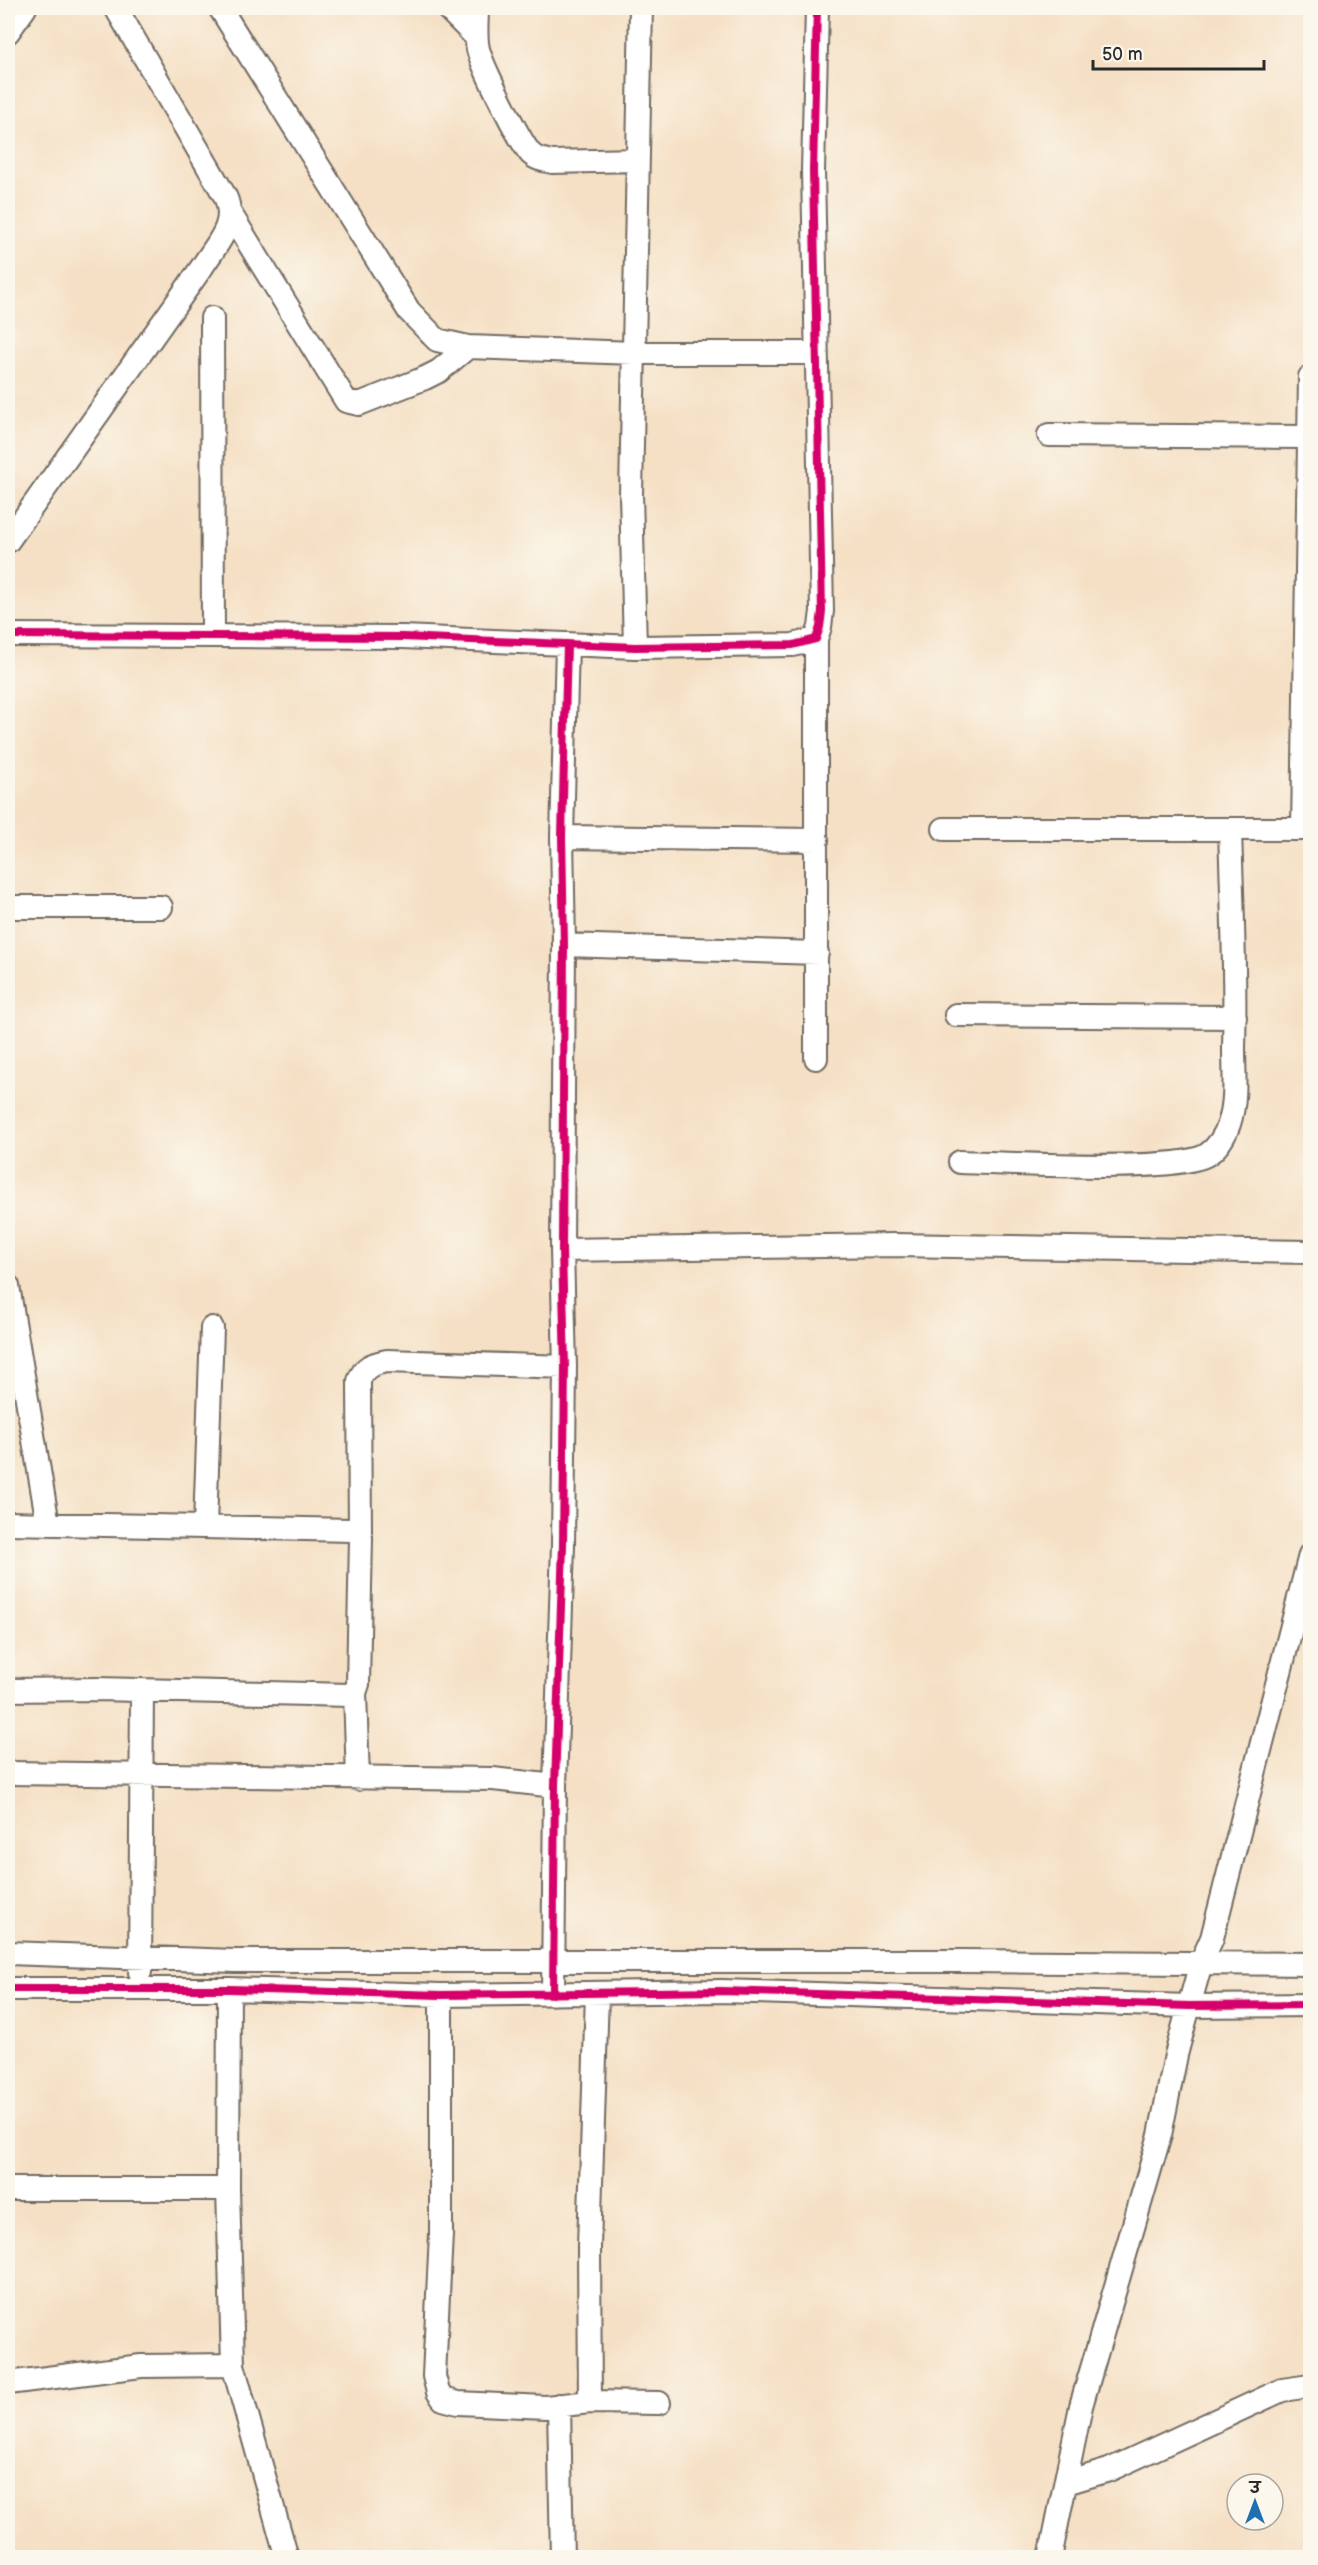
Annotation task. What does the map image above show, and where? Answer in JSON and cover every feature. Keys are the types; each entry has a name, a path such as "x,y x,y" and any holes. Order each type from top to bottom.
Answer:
{"street":[{"path":"8,33 25,8"},
{"path":"116,8 225,196 230,213 346,401 359,404 425,378 439,371 468,347"},
{"path":"220,8 409,311 437,340 468,347 635,353 815,353"},
{"path":"447,8 476,37"},
{"path":"477,8 476,37 480,56 521,139 531,154 540,160 552,162 637,160"},
{"path":"635,647 631,494 641,8"},
{"path":"816,1058 816,639 822,611 813,171 817,8"},
{"path":"8,541 202,267 227,226 230,213"},
{"path":"212,318 213,634"},
{"path":"944,829 1307,829 1311,377"},
{"path":"1049,435 1310,437"},
{"path":"8,634 403,637 635,647 793,645 816,639"},
{"path":"553,1994 555,1786 563,1545 565,1367 562,1250 564,945 562,837 567,644"},
{"path":"960,1161 1098,1165 1193,1161 1208,1154 1220,1142 1229,1124 1234,1093 1235,1017 1230,829"},
{"path":"562,837 817,840"},
{"path":"8,907 160,907"},
{"path":"564,945 817,953"},
{"path":"956,1015 1235,1017"},
{"path":"562,1250 895,1245 1311,1252"},
{"path":"8,1286 48,1524"},
{"path":"205,1526 212,1328"},
{"path":"358,1779 355,1693 360,1616 358,1381 362,1372 370,1365 387,1361 565,1367"},
{"path":"8,1524 205,1526 352,1530 360,1533"},
{"path":"1050,2558 1082,2406 1160,2134 1176,2055 1202,1963 1212,1938 1311,1555"},
{"path":"8,1690 142,1691 342,1697 355,1693"},
{"path":"140,1989 142,1691"},
{"path":"8,1773 142,1777 493,1779 555,1786"},
{"path":"8,1953 235,1961 1311,1964"},
{"path":"8,1989 229,1989 441,1995 721,1991 1189,2006 1311,2005"},
{"path":"229,1989 228,2189 233,2365 287,2558"},
{"path":"590,2402 589,2247 597,1993"},
{"path":"441,1995 441,2234 435,2386 443,2399 458,2403 546,2407 590,2402 659,2403"},
{"path":"8,2189 228,2189"},
{"path":"8,2383 141,2366 233,2365"},
{"path":"1066,2482 1109,2470 1282,2390 1311,2386"},
{"path":"559,2405 562,2558"}],"cycle path":[{"path":"8,635 403,637 635,647 793,645 816,639 822,611 813,171 817,8"},
{"path":"553,1994 555,1786 563,1545 565,1367 562,1250 564,945 562,837 567,644"},
{"path":"8,1989 229,1989 441,1995 721,1991 1189,2006 1310,2005"}]}
